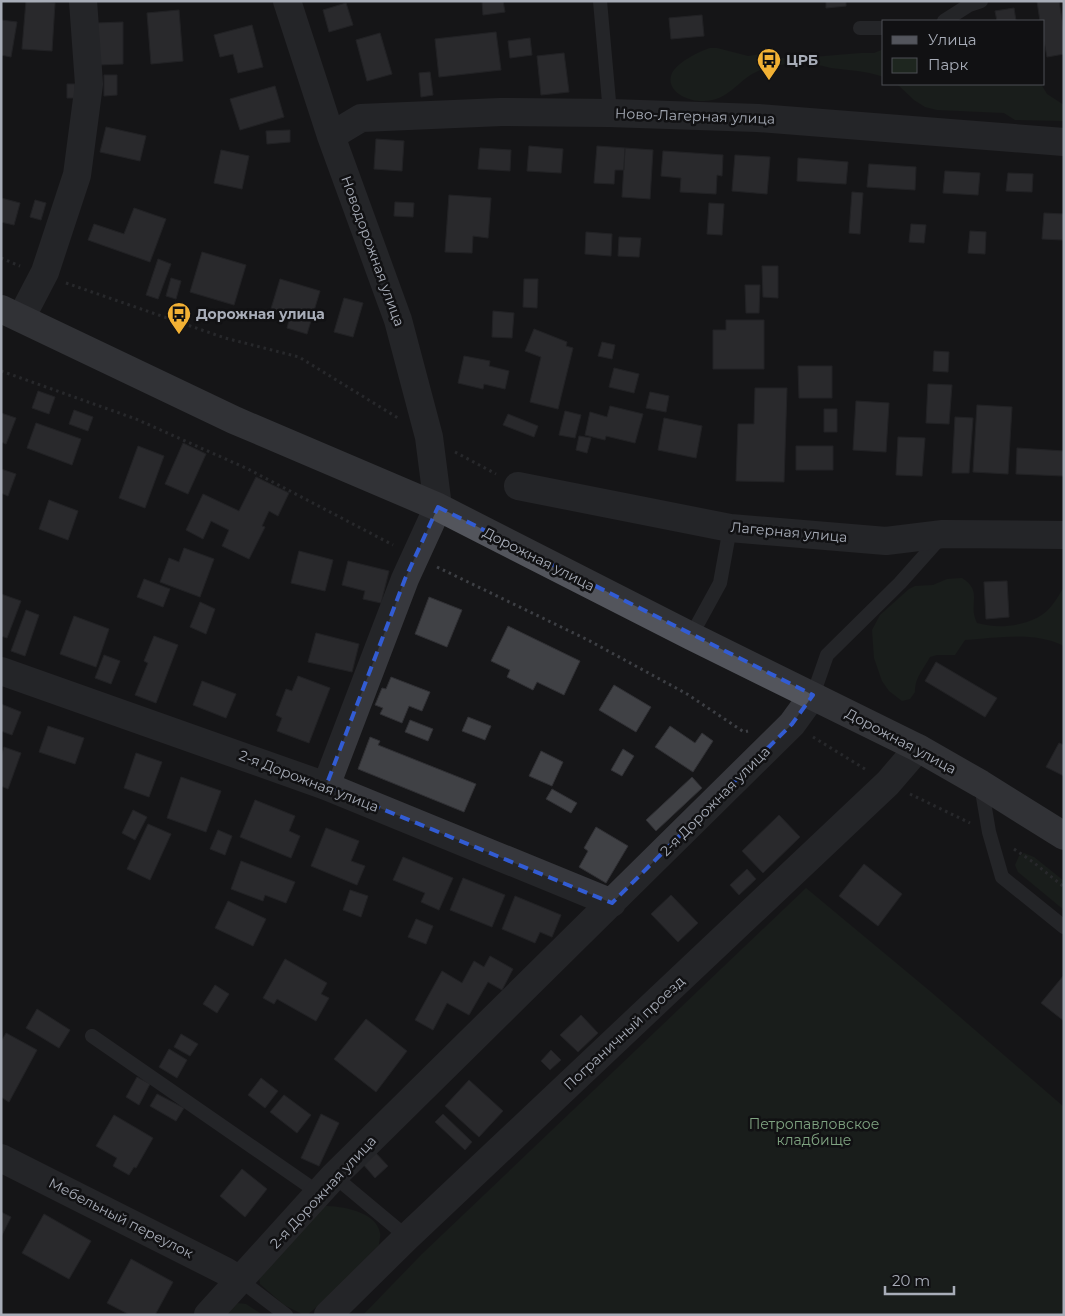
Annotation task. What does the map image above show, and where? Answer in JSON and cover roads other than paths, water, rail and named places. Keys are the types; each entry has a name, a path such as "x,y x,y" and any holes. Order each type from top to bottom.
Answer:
{"main road":[{"name":"Дорожная улица","path":"11,313 234,420 438,507 691,636 918,748 981,784 1064,836"}],"street":[{"path":"11,313 43,276 78,175 89,84 82,1"},
{"name":"Новодорожная улица","path":"287,1 331,136 398,320 429,437 438,507"},
{"name":"Ново-Лагерная улица","path":"331,136 361,118 501,112 610,113 758,118 1064,142"},
{"name":"Лагерная улица","path":"518,486 730,528 886,541 943,534 1064,535"},
{"path":"326,786 405,579 438,507"},
{"name":"2-я Дорожная улица","path":"1,671 326,786 612,903"},
{"name":"2-я Дорожная улица","path":"208,1315 327,1185 792,724 813,695"},
{"name":"Пограничный проезд","path":"328,1315 407,1237 888,784 918,748"},
{"name":"Мебельный переулок","path":"1,1158 225,1270 240,1280"}],"lane":[{"path":"600,1 610,113"},
{"path":"946,20 969,5 981,1"},
{"path":"860,28 882,28"},
{"path":"691,636 720,583 730,528"},
{"path":"813,695 827,655 900,582 943,534"},
{"path":"981,784 989,832 1002,877 1064,927"},
{"path":"92,1036 407,1237"},
{"path":"240,1280 286,1315"}],"place":[{"name":"ЦРБ","path":"769,81"},
{"name":"Дорожная улица","path":"179,335"}],"park label":[{"name":"Петропавловское кладбище","path":"814,1132"}]}
